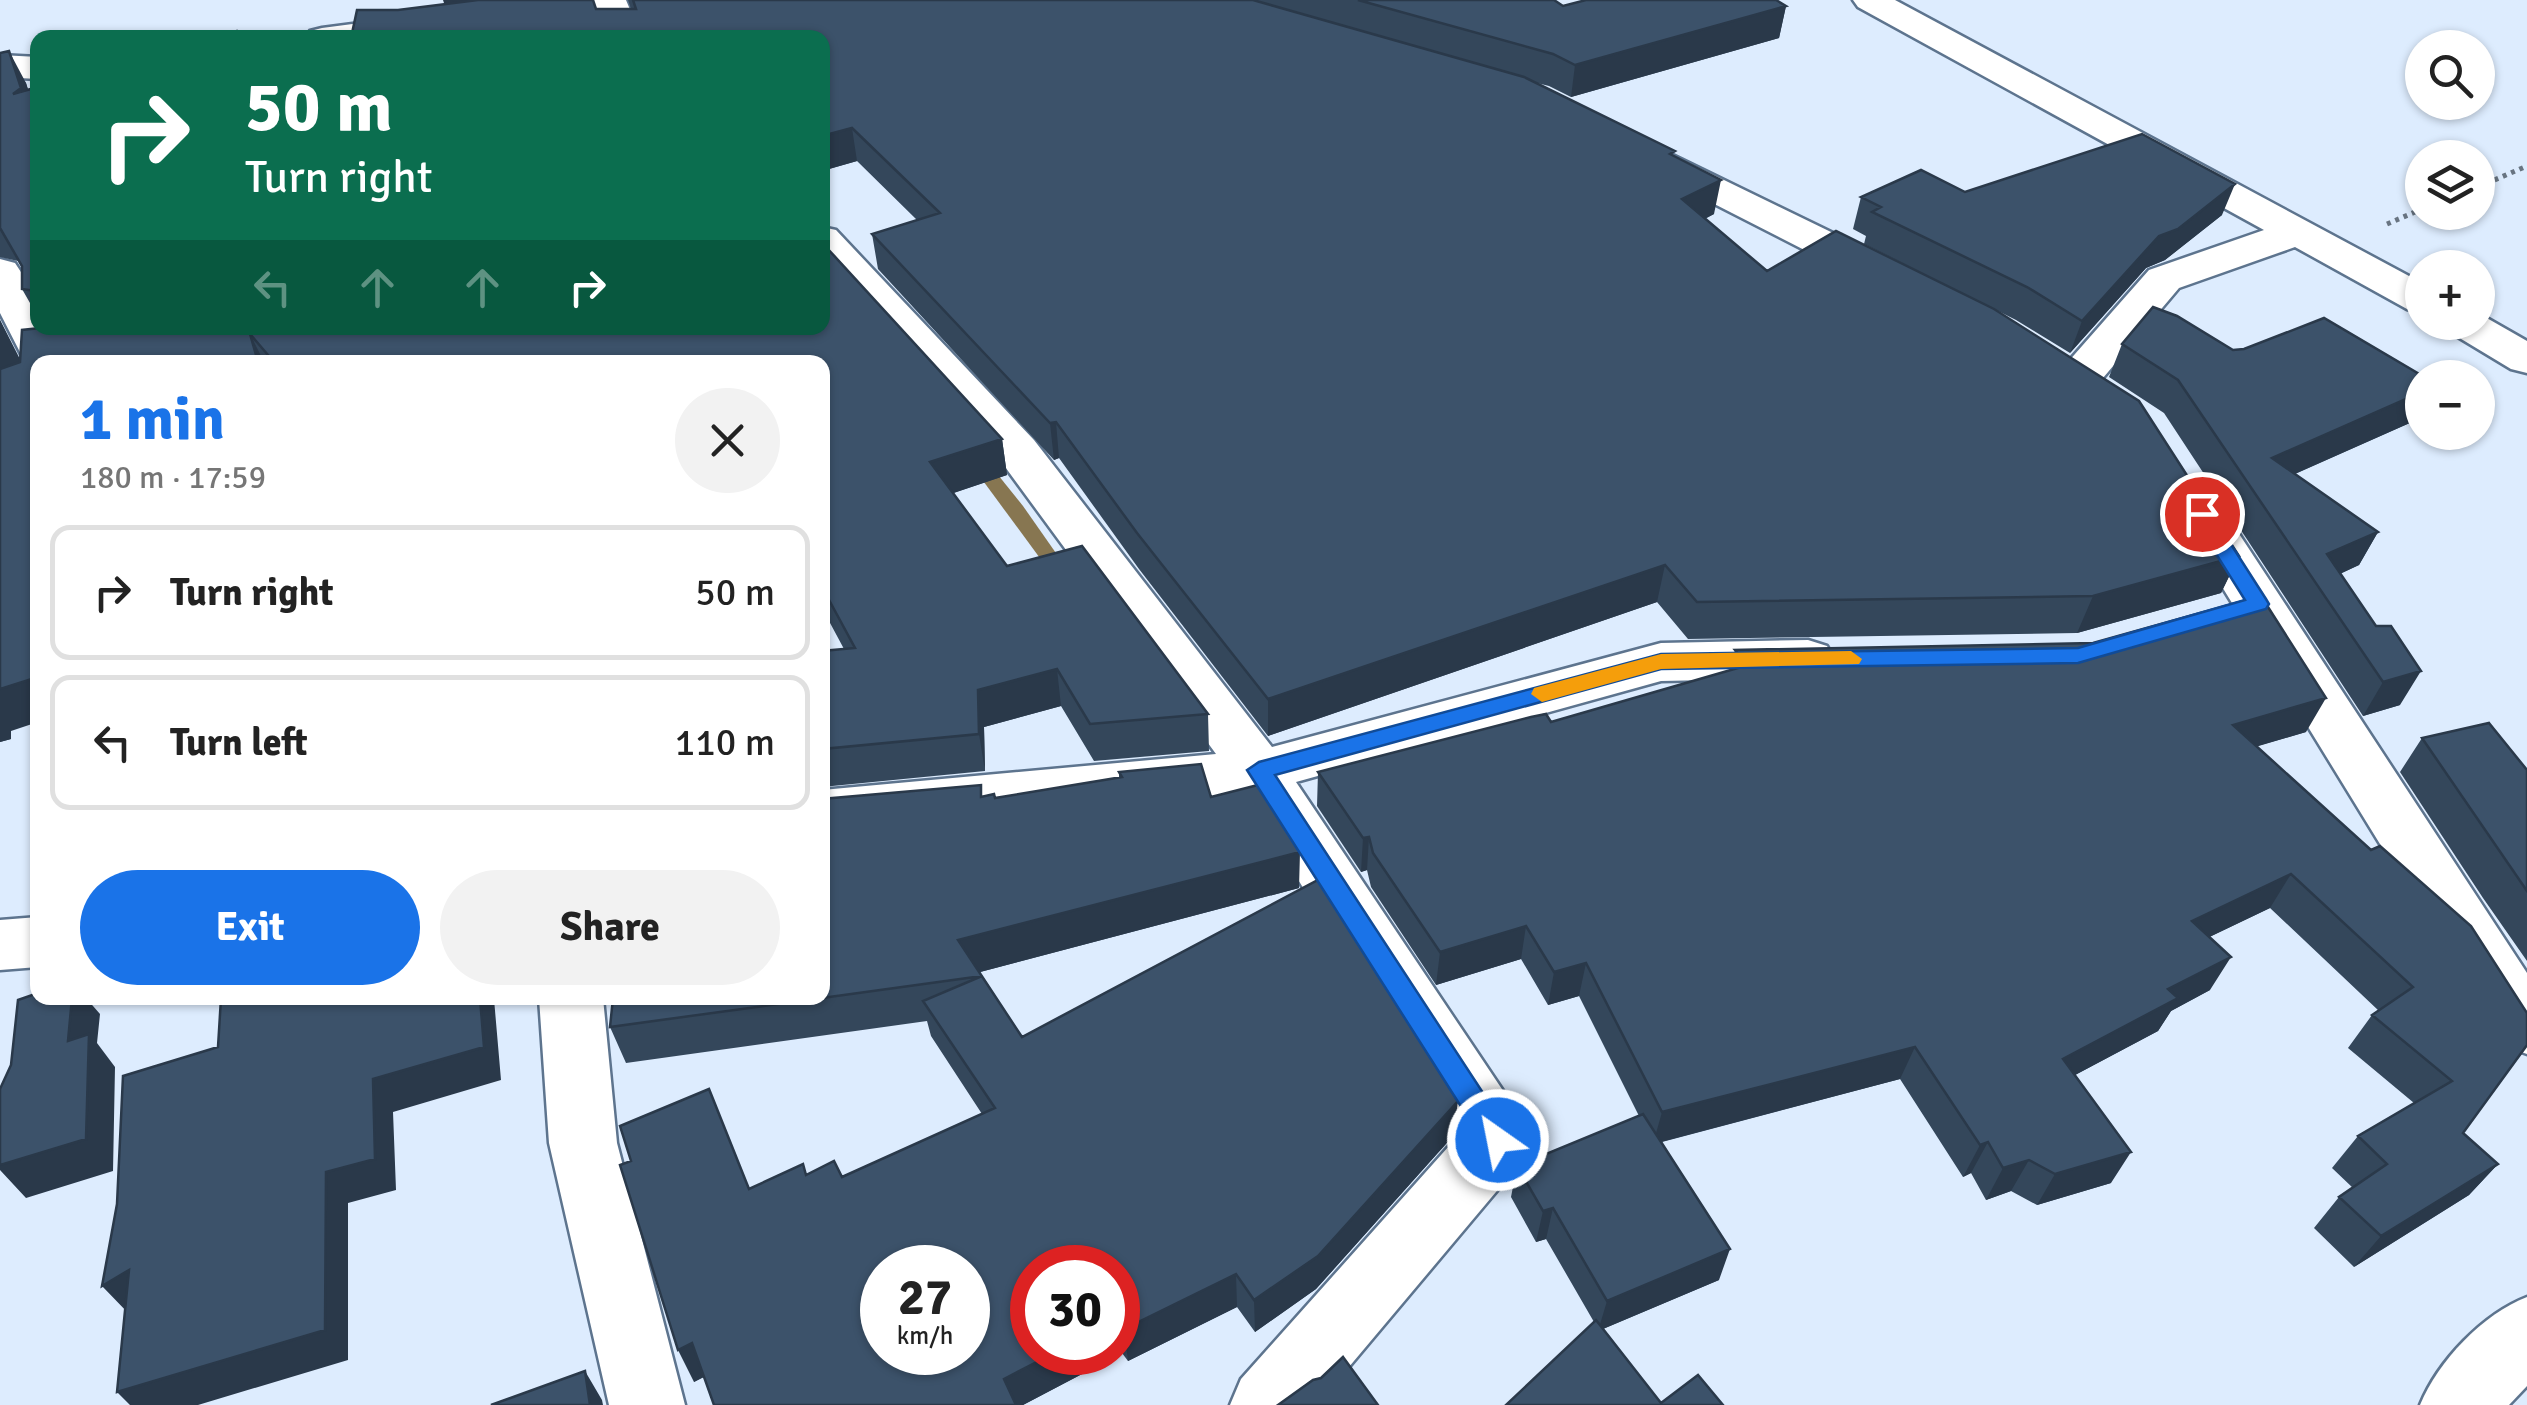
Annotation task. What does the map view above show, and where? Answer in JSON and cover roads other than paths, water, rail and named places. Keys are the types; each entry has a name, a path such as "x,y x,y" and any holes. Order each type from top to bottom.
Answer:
{"street":[{"path":"1870,0 2405,291"},
{"path":"492,17 610,2 622,30"},
{"path":"384,30 454,21"},
{"path":"0,66 30,68"},
{"path":"1606,134 1927,296"},
{"path":"2117,408 2060,371 2164,279 2299,232"},
{"path":"830,248 882,309 1017,450 1259,770 1498,1140 1268,1405"},
{"path":"0,272 38,355"},
{"path":"2494,340 2527,360"},
{"path":"2176,474 2527,1027"},
{"path":"2204,620 2258,604"},
{"path":"830,811 1259,770 1661,662 1860,659"},
{"path":"0,945 30,943"},
{"path":"572,1005 583,1143 647,1405"},
{"path":"2458,1405 2527,1332"}],"waterway":[{"path":"976,459 1063,576"}]}
